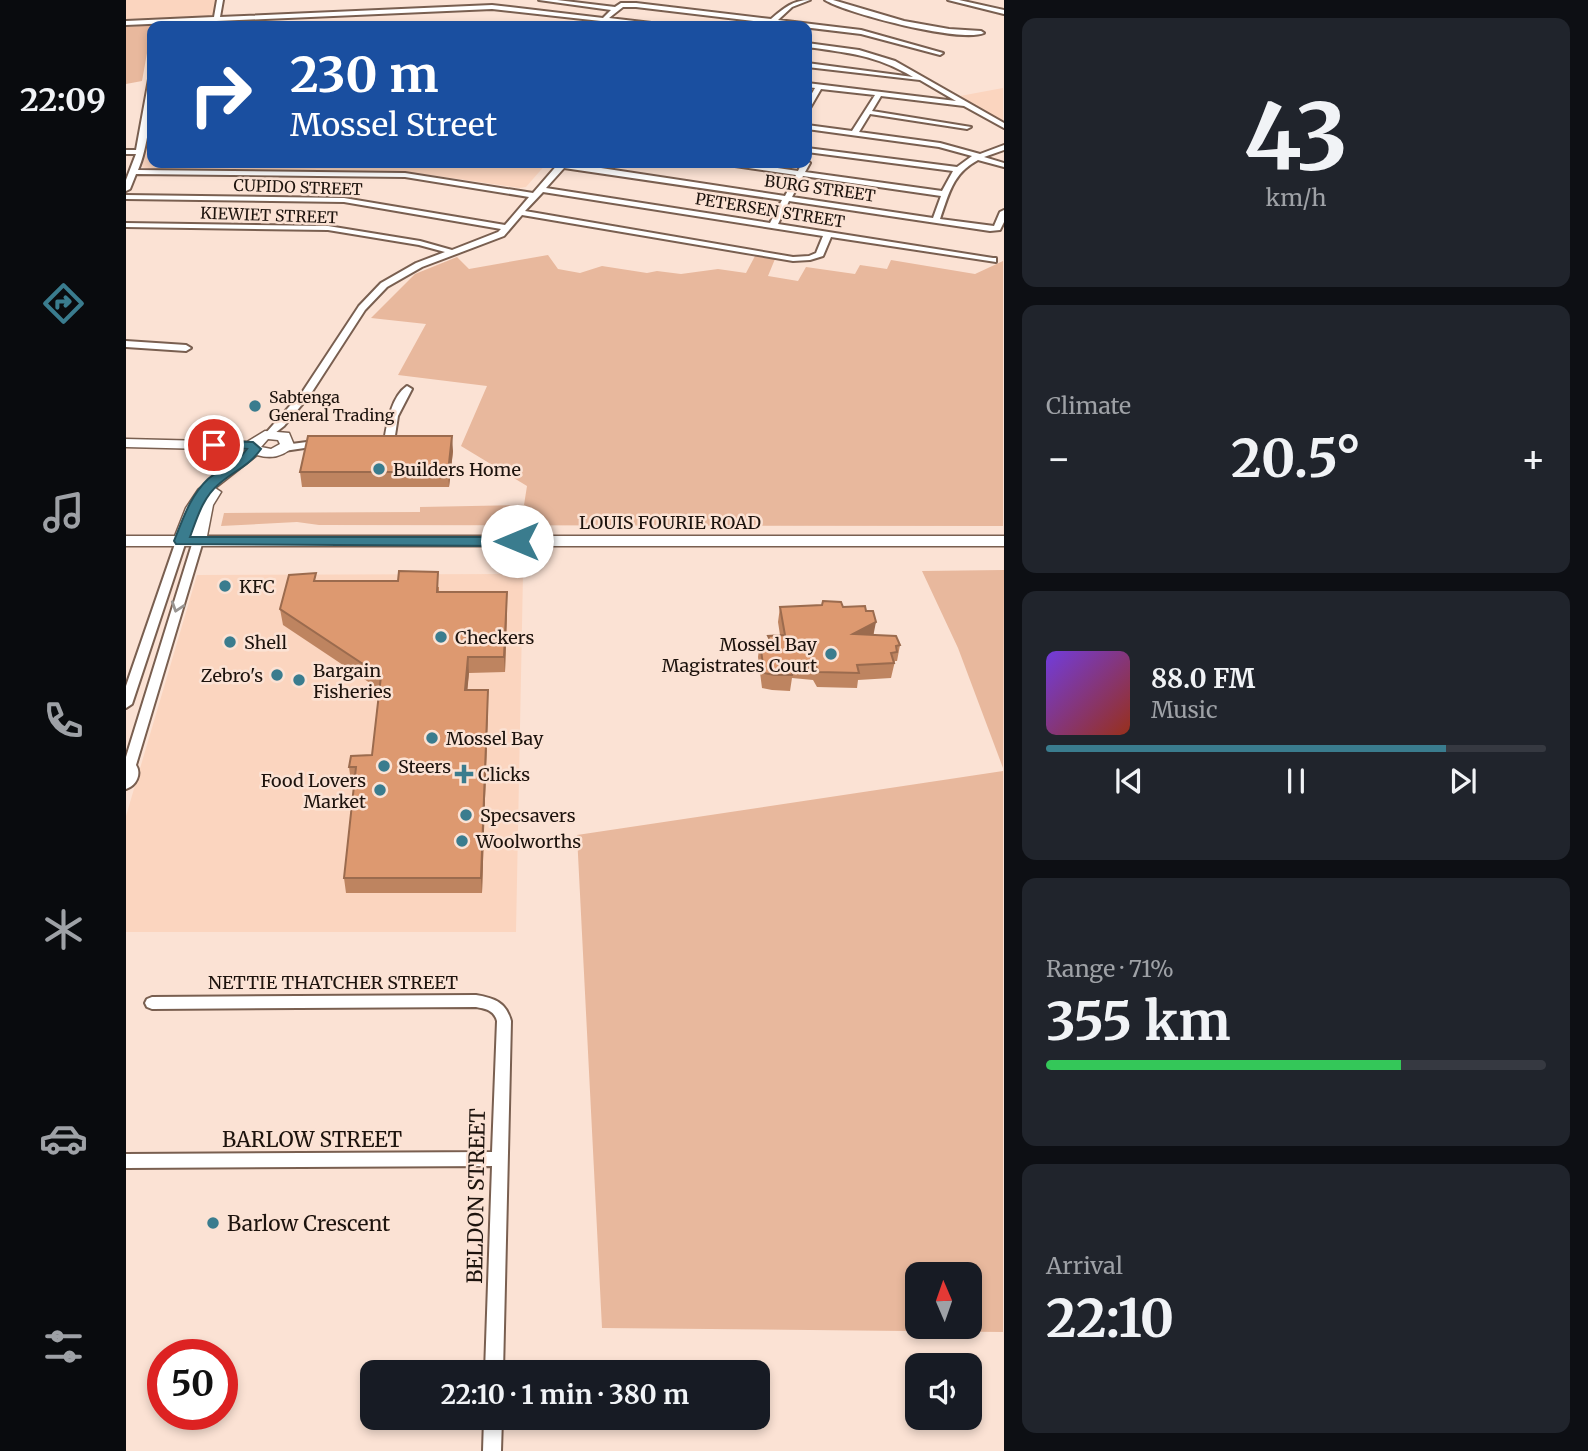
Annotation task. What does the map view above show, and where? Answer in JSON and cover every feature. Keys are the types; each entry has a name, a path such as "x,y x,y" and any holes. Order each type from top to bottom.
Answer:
{"main road":[{"path":"126,443 257,447 281,439"},
{"path":"191,536 206,505 221,484 257,447 281,439"},
{"name":"LOUIS FOURIE ROAD","path":"126,531 191,536 1003,541"},
{"name":"LOUIS FOURIE ROAD","path":"126,541 191,536 1003,532"}],"street":[{"path":"217,19 220,0"},
{"path":"542,0 616,9"},
{"path":"605,19 625,4 773,21 790,6 807,0"},
{"path":"828,0 860,12 966,33 981,33"},
{"path":"951,0 1003,12"},
{"path":"195,21 477,4 609,21"},
{"path":"560,20 566,15"},
{"path":"126,23 147,24"},
{"path":"812,27 894,39 940,54"},
{"path":"869,54 894,39"},
{"path":"812,46 869,54 893,62 1003,126"},
{"path":"812,66 925,80"},
{"path":"812,86 966,104"},
{"path":"812,98 819,87"},
{"path":"854,134 879,94"},
{"path":"868,112 967,127"},
{"path":"126,189 135,172 147,127"},
{"path":"812,128 940,145 1003,165"},
{"path":"812,146 824,130"},
{"path":"936,220 955,170 977,157 1003,147"},
{"path":"812,150 955,170"},
{"path":"126,152 140,152"},
{"path":"281,439 362,308 378,291 393,278 452,252 495,238 522,213 560,168"},
{"name":"BURG STREET","path":"589,168 990,229 997,228 1003,212"},
{"path":"764,168 945,194"},
{"path":"773,225 804,168"},
{"path":"135,172 405,175 539,193"},
{"name":"PETERSEN STREET","path":"539,193 828,233 993,260"},
{"name":"CUPIDO STREET","path":"126,197 344,200 508,228"},
{"path":"522,213 793,259 810,258 820,254 828,233"},
{"name":"KIEWIET STREET","path":"126,225 328,228 420,243 452,252"},
{"path":"126,344 186,348"},
{"path":"389,442 393,416 407,388"},
{"path":"281,439 282,424 307,393"},
{"path":"281,439 328,443"},
{"path":"377,442 403,442"},
{"path":"126,704 191,536"},
{"path":"126,784 133,775 128,763 191,536"},
{"name":"NETTIE THATCHER STREET","path":"152,1003 476,1001 497,1006 502,1012 503,1021"},
{"name":"BELDON STREET","path":"494,1360 503,1021"},
{"name":"BARLOW STREET","path":"126,1161 499,1159"},
{"path":"492,1451 493,1430"}],"shaded area":[{"path":"126,0 217,0 216,14 126,20"},
{"path":"147,25 147,53 142,81 126,84 126,27"},
{"path":"1003,88 1003,122 960,96"},
{"path":"147,145 147,168 543,168 526,187 520,188 417,173 147,169 142,167"},
{"path":"548,255 558,269 580,273 602,266 647,273 657,271 681,274 718,269 746,273 755,256 775,259 768,276 798,281 806,267 855,274 860,265 887,269 891,260 975,274 1003,261 1003,526 319,525 297,522 221,526 224,513 420,512 420,507 524,505 527,486 461,446 487,386 398,375 426,324 371,318 415,274 457,257 469,269"},
{"path":"1004,570 1003,768 958,648 922,571"},
{"path":"523,574 516,932 126,932 126,816 197,575"},
{"path":"1003,771 1003,1332 982,1332 982,1262 905,1262 905,1331 602,1328 577,835"}],"building":[{"path":"308,436 452,436 448,472 300,472"},
{"name":"Mossel Bay","path":"399,571 438,572 437,592 507,592 504,657 468,657 465,690 488,690 481,878 344,878 356,767 349,767 351,756 372,755 381,676 280,609 289,575 316,573 314,581 398,581"},
{"name":"Mossel Bay Magistrates Court","path":"823,601 841,602 843,607 865,606 866,611 873,611 876,622 853,634 896,636 900,645 896,646 897,652 891,653 894,663 857,665 859,673 819,672 815,664 791,662 792,675 764,673 760,642 771,642 768,636 785,635 780,607 822,605"}],"place":[{"name":"Sabtenga General Trading","path":"255,406"},
{"name":"Builders Home","path":"379,469"},
{"name":"KFC","path":"225,586"},
{"name":"Checkers","path":"441,637"},
{"name":"Shell","path":"230,642"},
{"name":"Mossel Bay Magistrates Court","path":"831,654"},
{"name":"Zebro's","path":"277,675"},
{"name":"Bargain Fisheries","path":"299,680"},
{"name":"Mossel Bay","path":"432,738"},
{"name":"Steers","path":"384,766"},
{"name":"Clicks","path":"464,774"},
{"name":"Food Lovers Market","path":"380,790"},
{"name":"Specsavers","path":"466,815"},
{"name":"Woolworths","path":"462,841"},
{"name":"Barlow Crescent","path":"213,1223"}],"route":[{"path":"214,445 253,446 254,449 241,464 214,481 195,502 181,541 517,541"}]}
